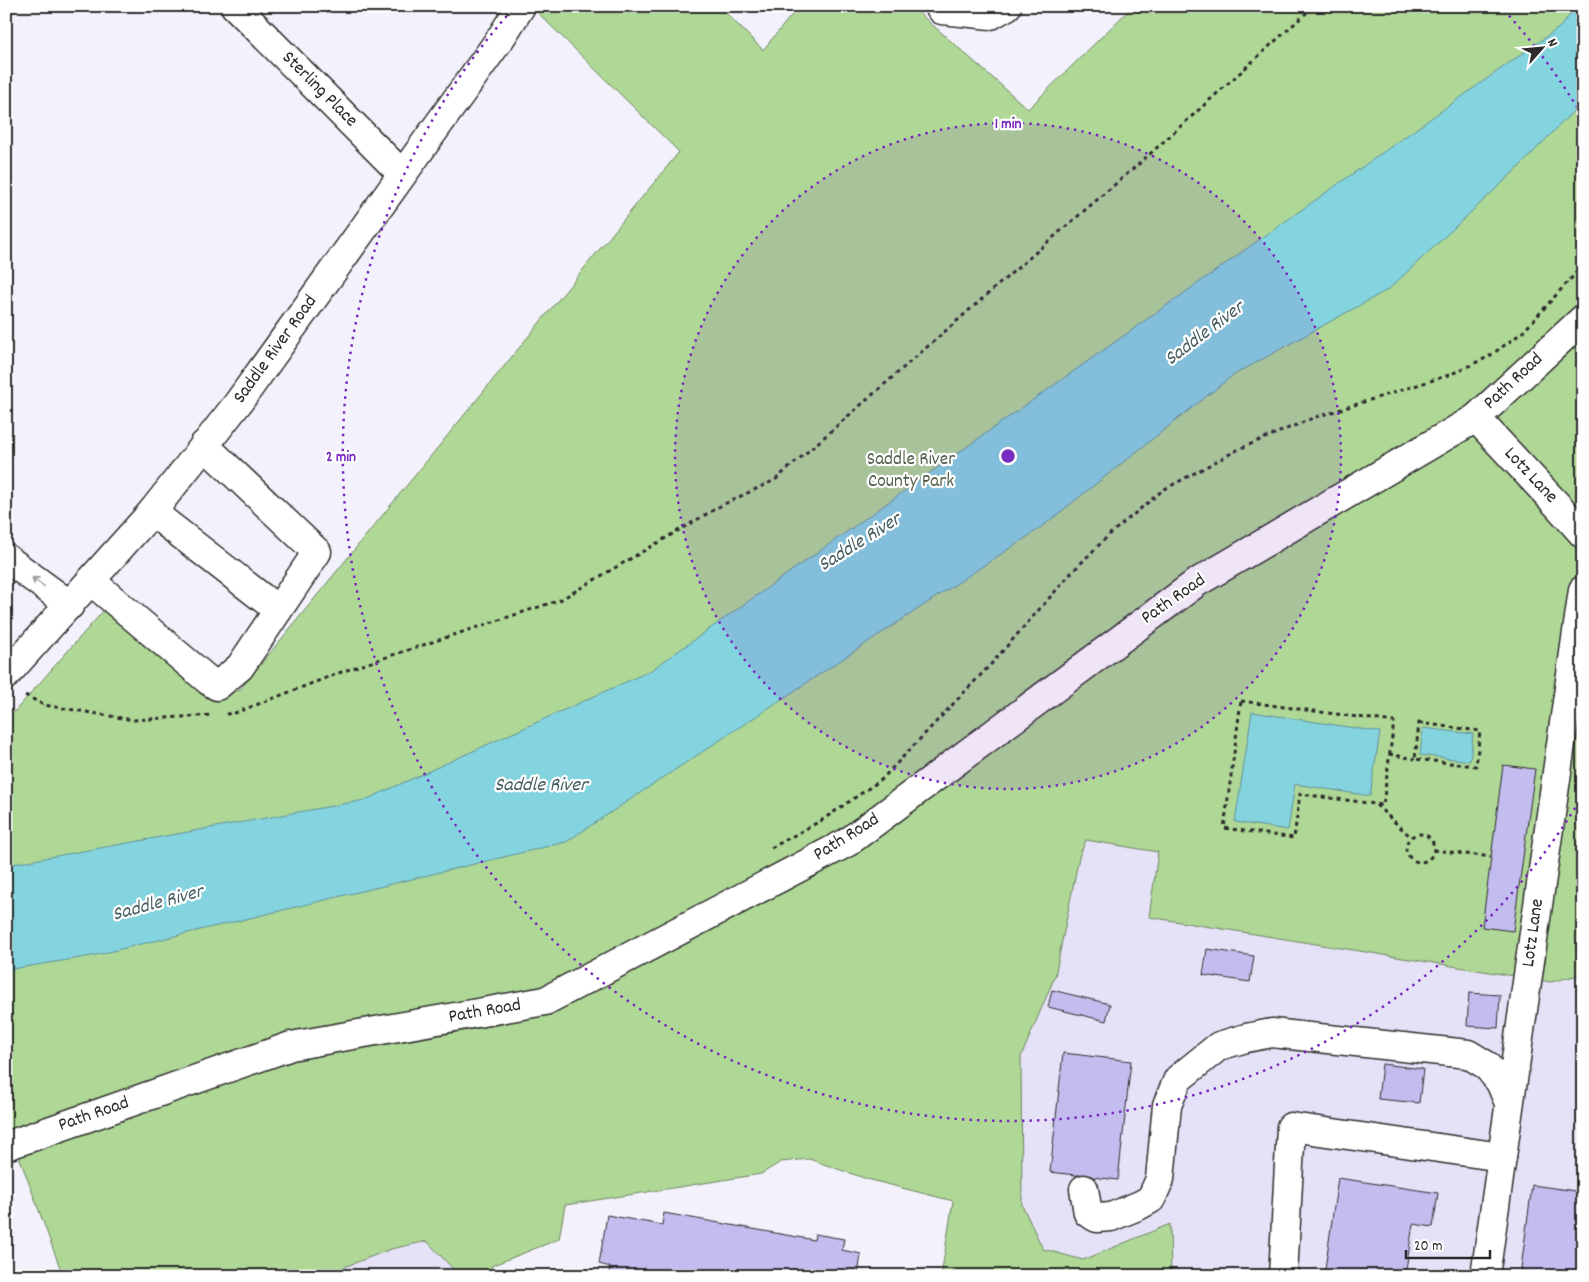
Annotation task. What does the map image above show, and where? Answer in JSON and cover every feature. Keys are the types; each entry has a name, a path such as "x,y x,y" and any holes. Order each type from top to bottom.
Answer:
{"main road":[{"name":"Sterling Place","path":"235,6 402,174"},
{"name":"Saddle River Road","path":"14,684 70,605 152,512 238,403 521,6"},
{"path":"939,6 942,10 991,16 1007,6"},
{"name":"Path Road","path":"6,1146 291,1046 545,1001 848,842 1196,583 1476,418 1583,319"},
{"name":"Lotz Lane","path":"1476,418 1583,534"},
{"path":"91,580 217,686 240,667 317,552 204,445"},
{"path":"152,512 278,610"},
{"path":"6,558 70,605"},
{"name":"Lotz Lane","path":"1485,1276 1509,1103 1573,724 1583,590"},
{"path":"1084,1189 1088,1213 1097,1218 1111,1217 1151,1199 1160,1179 1167,1105 1178,1078 1219,1046 1246,1038 1272,1033 1468,1054 1486,1065 1500,1082 1509,1103"},
{"path":"1283,1276 1291,1126 1502,1157"}],"path":[{"path":"226,714 235,713 344,672 560,600 722,505 775,480 1141,162 1314,6"},
{"path":"765,851 822,820 881,780 993,662 1073,571 1110,534 1163,490 1241,448 1312,418 1449,375 1488,357 1523,332 1583,265"},
{"path":"14,684 44,704 134,720 216,714"},
{"path":"1241,701 1394,722 1383,805 1376,804 1300,794 1294,838 1224,828 1241,701"},
{"path":"1389,754 1415,759 1476,766 1480,731 1419,723 1415,759"},
{"path":"1376,804 1411,837"},
{"path":"1419,834 1428,836 1434,850 1431,857 1422,862 1409,858 1406,844 1411,837 1419,834"},
{"path":"1434,850 1491,858"}],"shaded area":[{"path":"1086,840 1158,852 1149,916 1551,982 1583,974 1583,1276 945,1276 996,1074"},
{"path":"457,1223 469,1276 321,1276"}],"green space":[{"name":"Saddle River County Park","path":"543,6 719,6 763,50 799,6 911,6 1028,109 1133,6 1583,6 1583,974 1551,982 1149,917 1158,852 1086,840 1079,857 1055,976 1021,1057 1022,1205 1043,1249 1083,1260 1170,1224 1171,1276 941,1276 953,1201 867,1179 809,1159 781,1162 761,1174 565,1205 559,1239 491,1266 493,1276 455,1276 456,1272 427,1241 391,1249 321,1276 63,1276 6,1121 6,721 105,609 239,691 679,152 538,13"}],"water":[{"name":"Saddle River","path":"1577,6 1583,6 1583,101 1519,167 1389,289 1232,376 1039,529 566,842 92,956 6,970 6,865 365,800 650,671 1560,27"},
{"path":"1252,712 1380,732 1370,796 1295,784 1288,830 1235,822"},
{"path":"1423,728 1473,734 1470,761 1420,755"}],"building":[{"path":"1503,765 1535,769 1513,931 1482,927"},
{"path":"1207,949 1254,956 1250,982 1203,975"},
{"path":"1052,990 1110,1004 1106,1021 1048,1007"},
{"path":"1469,993 1500,995 1498,1028 1467,1026"},
{"path":"1063,1053 1131,1061 1118,1180 1050,1172"},
{"path":"1382,1064 1423,1069 1419,1103 1378,1099"},
{"path":"1338,1178 1438,1193 1433,1227 1413,1224 1405,1276 1324,1276"},
{"path":"1532,1185 1583,1192 1583,1276 1520,1276"},
{"path":"664,1213 814,1240 815,1234 844,1239 842,1250 861,1254 858,1276 608,1276 610,1267 599,1264 607,1215 662,1225"}]}
